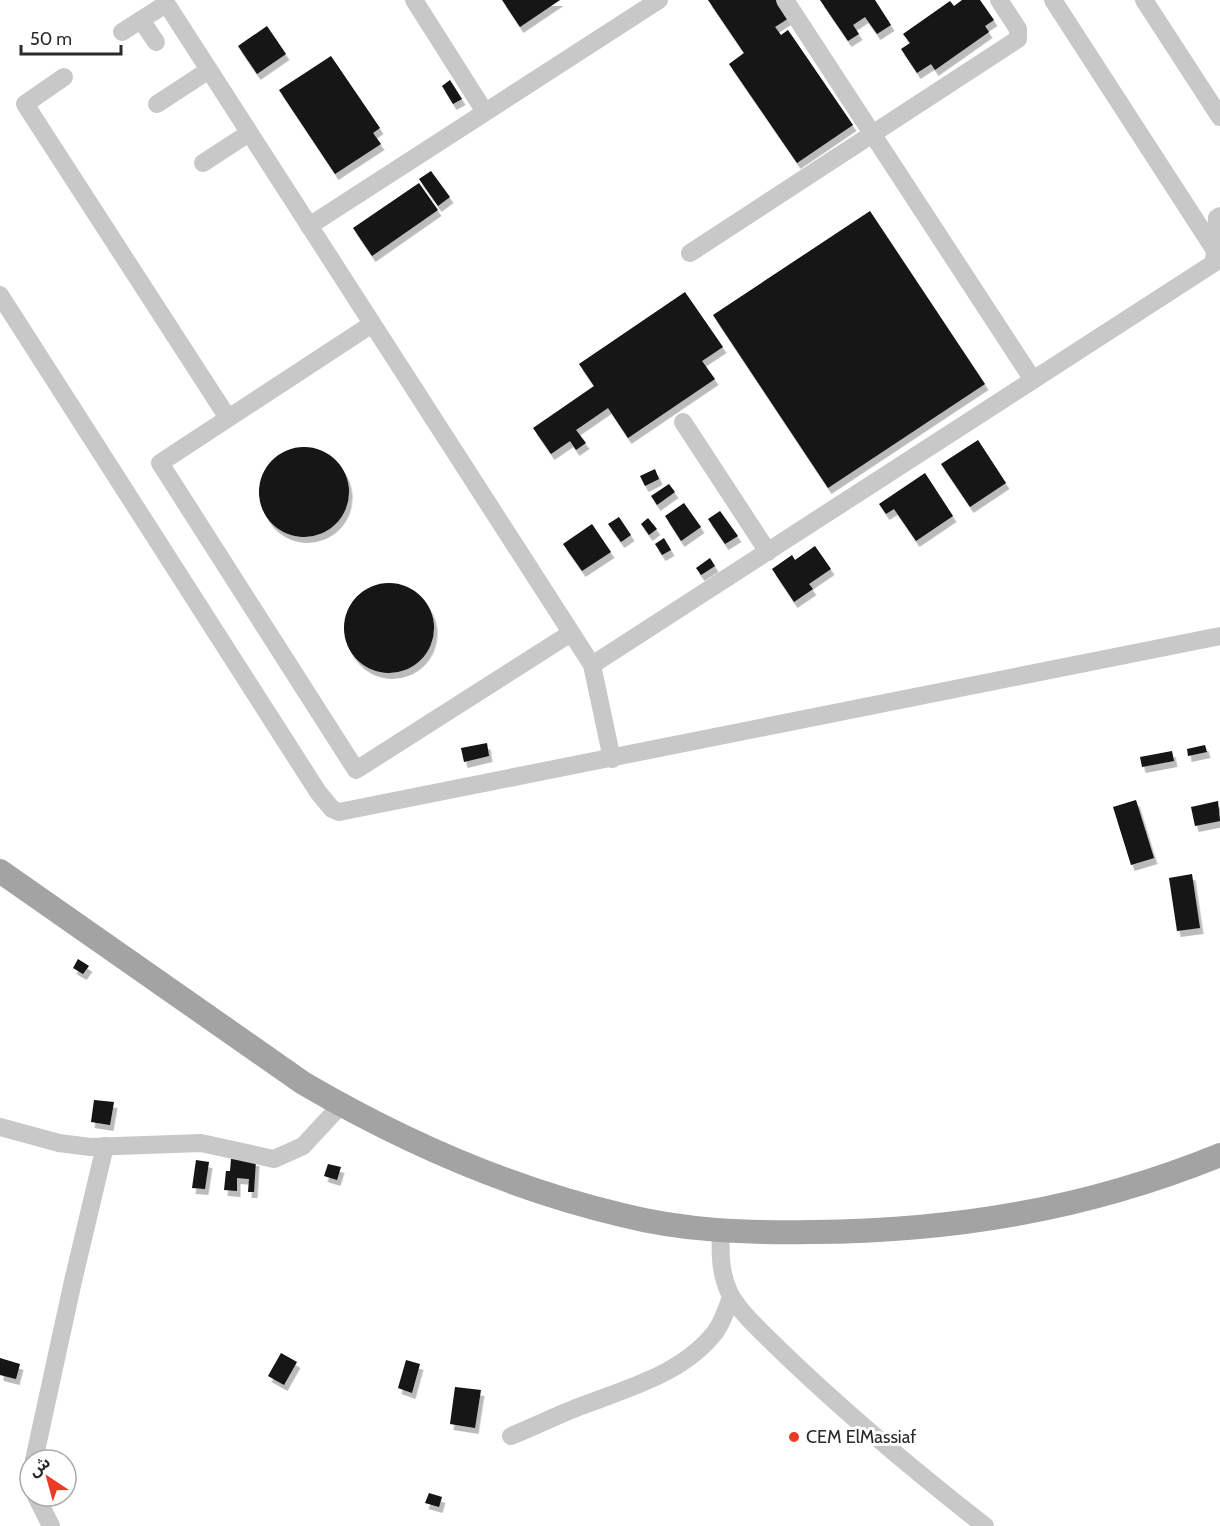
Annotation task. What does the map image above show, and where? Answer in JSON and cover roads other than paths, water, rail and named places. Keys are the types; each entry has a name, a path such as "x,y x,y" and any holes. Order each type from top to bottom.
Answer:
{"main road":[{"path":"0,871 303,1083 341,1105 448,1159 561,1199 624,1216 721,1231 888,1231 995,1220 1082,1202 1171,1175 1220,1155"}],"street":[{"path":"414,0 485,112"},
{"path":"309,226 659,0"},
{"path":"785,0 1033,380"},
{"path":"690,254 1017,39 1018,29 999,0"},
{"path":"1053,0 1217,255"},
{"path":"1144,0 1220,117"},
{"path":"122,32 165,2 592,665 612,759"},
{"path":"141,20 156,42"},
{"path":"157,104 209,70"},
{"path":"64,76 26,104 228,418"},
{"path":"203,163 249,133"},
{"path":"592,665 1214,263 1217,255 1217,218 1220,216"},
{"path":"0,295 318,792 332,809 346,811 1220,636"},
{"path":"372,324 160,463 356,770 571,633"},
{"path":"683,422 768,552"},
{"path":"0,1127 59,1143 105,1146 201,1143 274,1159 303,1146 341,1105"},
{"path":"37,1448 72,1281 105,1146"},
{"path":"721,1231 722,1268 732,1297 803,1372 985,1526"},
{"path":"511,1436 584,1404 634,1388 682,1362 718,1329 732,1297"},
{"path":"42,1508 51,1526"}],"place":[{"name":"CEM ElMassiaf","path":"794,1437"}]}
